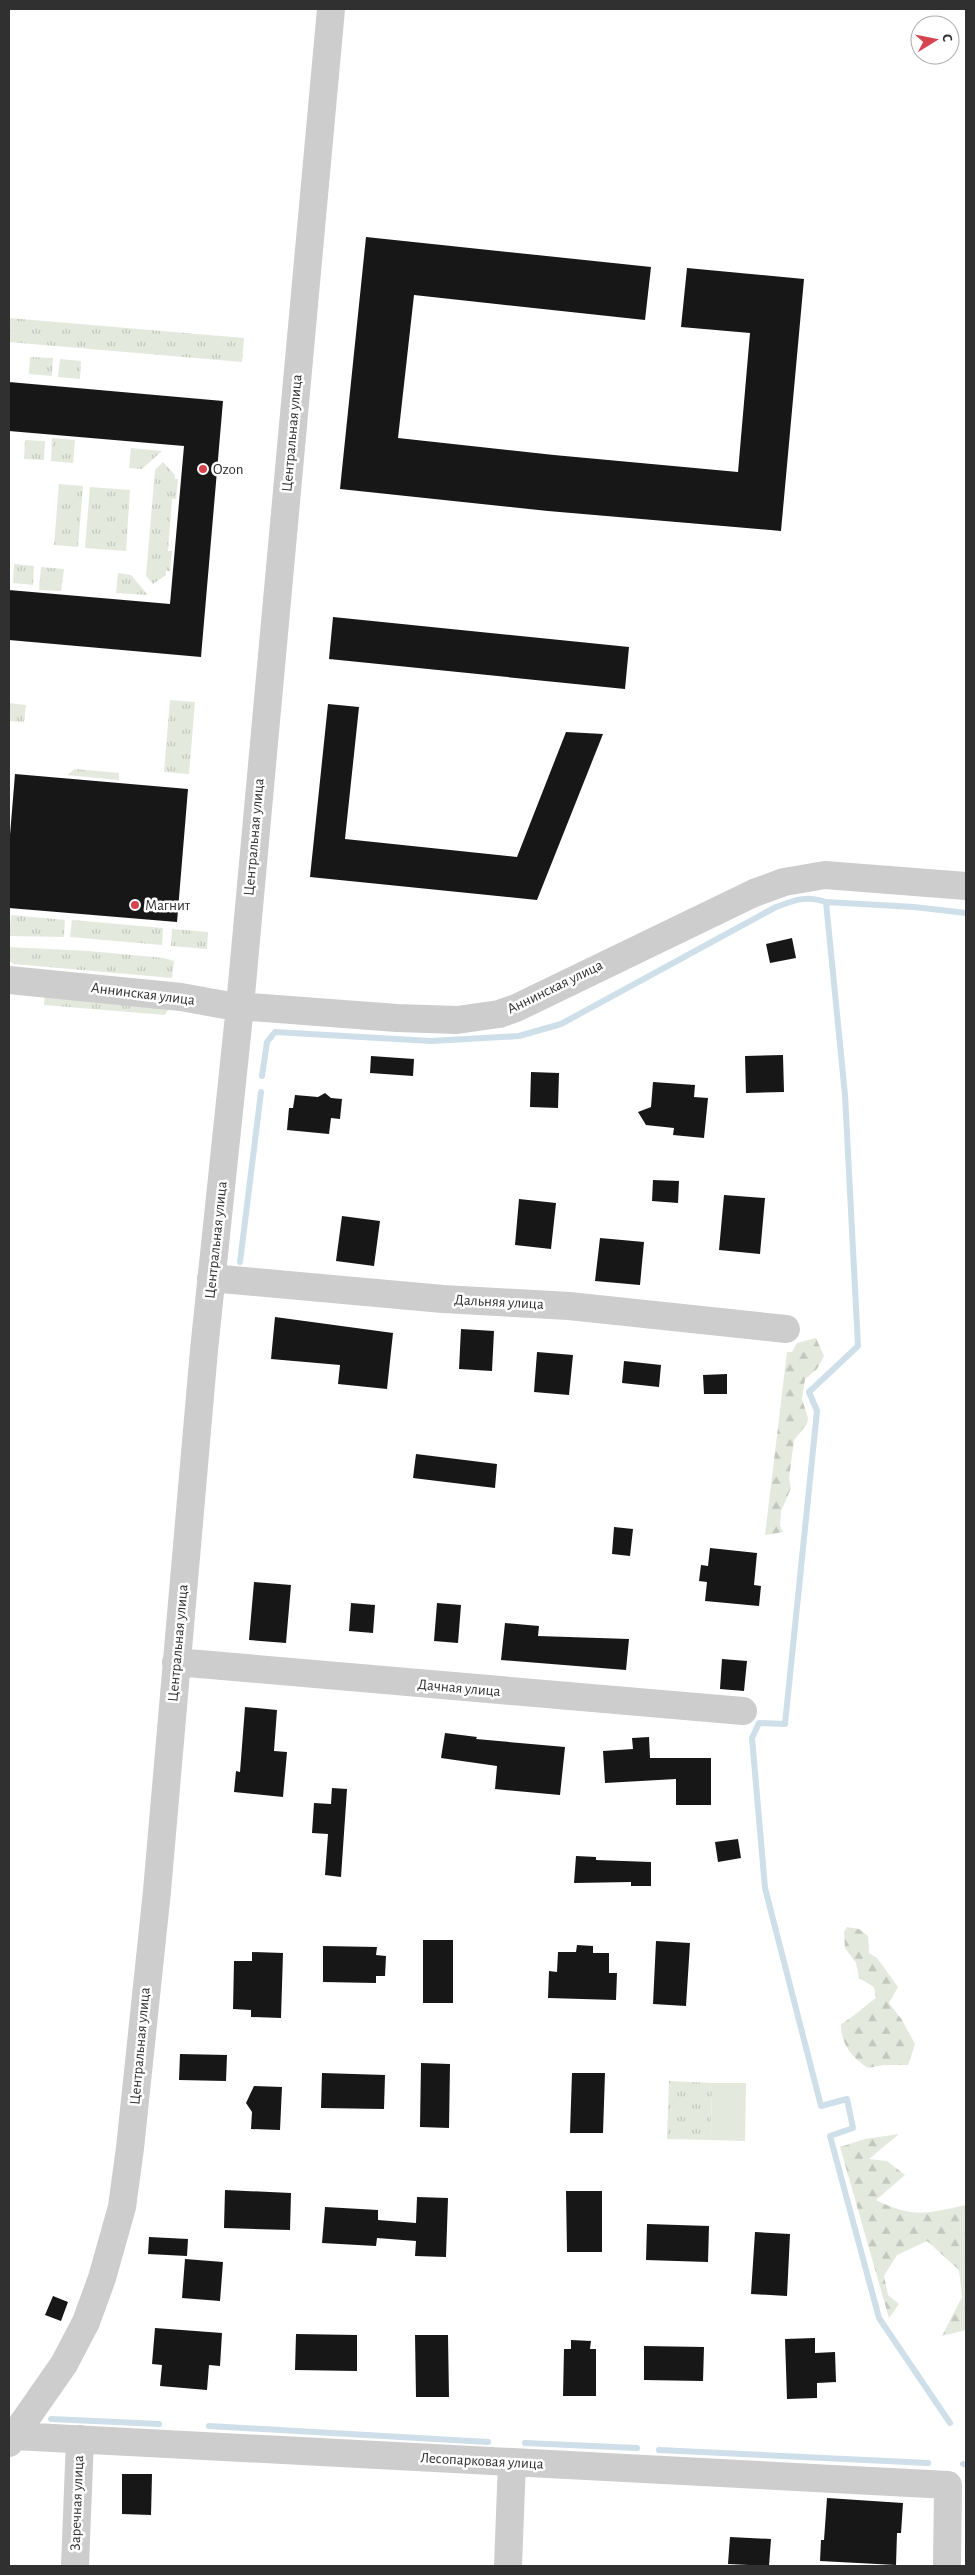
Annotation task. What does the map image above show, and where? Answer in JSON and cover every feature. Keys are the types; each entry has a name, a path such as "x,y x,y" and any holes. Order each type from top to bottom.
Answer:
{"street":[{"name":"Центральная улица","path":"12,2440 64,2364 86,2322 102,2278 122,2207 134,2118 212,1278 240,1006 331,9"},
{"name":"Аннинская улица","path":"9,980 181,997 240,1006 397,1018 458,1020 481,1018 516,1008 754,893 784,882 824,875 966,886"},
{"name":"Дальняя улица","path":"212,1278 443,1299 569,1306 786,1329"},
{"name":"Дачная улица","path":"176,1662 743,1711"},
{"name":"Лесопарковая улица","path":"12,2440 80,2440 948,2485 947,2566"},
{"name":"Заречная улица","path":"75,2566 80,2440"},
{"path":"508,2566 512,2462"}],"green space":[{"path":"9,318 244,338 242,362 9,342"},
{"path":"30,357 53,358 52,376 29,374"},
{"path":"60,359 81,361 80,379 58,377"},
{"path":"52,438 75,440 73,463 51,461"},
{"path":"25,440 45,441 44,460 24,459"},
{"path":"131,448 162,451 142,469 129,468"},
{"path":"163,462 175,475 175,479 178,479 176,499 172,499 168,551 172,551 170,571 166,571 166,575 153,584 146,576 155,470"},
{"path":"59,484 83,486 78,547 54,545"},
{"path":"90,487 130,490 126,551 85,548"},
{"path":"14,564 34,566 33,585 13,583"},
{"path":"41,567 64,569 61,591 39,590"},
{"path":"118,573 131,575 148,595 116,593"},
{"path":"170,700 195,702 189,774 164,772"},
{"path":"9,703 26,705 24,722 9,721"},
{"path":"75,769 119,773 119,780 67,775"},
{"path":"11,915 65,920 64,937 9,936"},
{"path":"72,920 163,928 162,945 70,937"},
{"path":"172,929 208,932 207,949 171,946"},
{"path":"9,947 89,951 164,958 174,961 172,978 14,964 9,961"},
{"path":"45,993 170,1007 165,1015 44,1005"},
{"path":"816,1338 824,1356 817,1369 805,1379 802,1399 808,1418 807,1424 794,1440 789,1478 791,1488 781,1511 780,1526 783,1532 765,1535 787,1352 792,1352 797,1343"},
{"path":"847,1927 859,1929 868,1936 869,1953 877,1958 898,1987 889,2003 902,2020 915,2044 908,2065 883,2065 868,2068 852,2055 845,2044 841,2024 876,1998 874,1987 859,1978 856,1963 845,1948 844,1932"},
{"path":"669,2081 712,2083 711,2140 667,2139"},
{"path":"712,2083 746,2083 745,2141 711,2140"},
{"path":"899,2134 869,2159 887,2161 905,2175 876,2200 901,2210 921,2213 966,2205 966,2330 942,2336 962,2297 959,2270 927,2241 897,2255 884,2276 888,2295 899,2304 889,2318 840,2147 865,2139"}],"building":[{"path":"366,237 651,267 645,320 414,295 398,438 554,455 738,472 750,333 681,327 687,268 804,279 781,531 548,511 340,489"},
{"path":"9,382 223,401 201,657 9,640 9,590 170,604 184,446 9,431"},
{"path":"333,617 629,647 625,689 329,659"},
{"path":"328,704 359,707 345,839 517,857 566,732 603,734 537,900 310,877"},
{"path":"15,774 188,789 177,922 9,908 9,847"},
{"path":"792,938 796,958 770,963 766,944"},
{"path":"783,1055 784,1092 746,1093 745,1056"},
{"path":"371,1056 414,1059 413,1076 370,1073"},
{"path":"531,1072 559,1073 558,1108 530,1107"},
{"path":"653,1082 695,1085 694,1097 708,1098 704,1138 673,1135 674,1128 646,1125 638,1112 651,1107"},
{"path":"325,1093 331,1098 342,1099 340,1119 331,1118 329,1134 287,1130 289,1108 293,1108 295,1095 318,1097"},
{"path":"653,1180 679,1181 678,1203 652,1201"},
{"path":"724,1195 765,1198 760,1254 719,1250"},
{"path":"519,1199 556,1203 551,1249 515,1245"},
{"path":"342,1216 380,1221 374,1266 336,1261"},
{"path":"600,1238 644,1242 640,1285 595,1281"},
{"path":"275,1317 393,1333 387,1389 338,1384 340,1365 271,1359"},
{"path":"461,1329 494,1331 492,1371 459,1369"},
{"path":"537,1352 573,1355 569,1395 534,1392"},
{"path":"624,1361 661,1365 659,1387 622,1383"},
{"path":"727,1374 727,1394 704,1394 703,1375"},
{"path":"416,1454 497,1464 495,1488 413,1478"},
{"path":"614,1527 633,1529 630,1556 612,1554"},
{"path":"710,1548 757,1553 754,1585 761,1586 759,1606 705,1601 707,1582 699,1581 701,1565 708,1566"},
{"path":"254,1582 291,1585 286,1643 249,1640"},
{"path":"351,1603 375,1605 373,1633 349,1631"},
{"path":"437,1603 461,1605 458,1643 434,1641"},
{"path":"505,1623 539,1626 538,1636 629,1639 626,1670 501,1660"},
{"path":"722,1659 747,1661 744,1691 720,1689"},
{"path":"245,1707 277,1710 274,1751 287,1752 283,1797 234,1792 236,1771 240,1772"},
{"path":"445,1733 477,1737 476,1739 565,1747 560,1795 495,1789 497,1766 441,1758"},
{"path":"649,1737 650,1758 711,1758 711,1805 676,1805 676,1779 605,1783 603,1751 633,1749 632,1738"},
{"path":"332,1788 347,1789 341,1877 325,1875 328,1834 312,1833 314,1803 331,1804"},
{"path":"738,1839 741,1858 718,1862 715,1842"},
{"path":"576,1856 596,1857 596,1860 651,1862 651,1886 631,1886 631,1882 574,1883"},
{"path":"423,1940 453,1940 453,2003 423,2003"},
{"path":"656,1941 690,1943 686,2006 653,2004"},
{"path":"577,1945 593,1946 593,1953 609,1953 609,1973 617,1973 616,2000 548,1998 549,1971 557,1972 558,1952 576,1952"},
{"path":"323,1946 377,1947 376,1955 386,1956 385,1976 376,1976 376,1983 323,1982"},
{"path":"252,1952 283,1953 281,2018 251,2017 251,2010 233,2009 234,1961 252,1961"},
{"path":"180,2054 227,2055 226,2081 179,2080"},
{"path":"421,2063 450,2064 449,2128 420,2127"},
{"path":"322,2073 385,2075 384,2109 321,2108"},
{"path":"572,2073 605,2073 603,2133 570,2133"},
{"path":"254,2086 282,2087 280,2130 251,2129 252,2112 246,2103"},
{"path":"225,2190 291,2193 290,2230 224,2228"},
{"path":"566,2191 602,2191 602,2252 567,2252"},
{"path":"417,2197 448,2198 446,2257 415,2256 416,2241 377,2238 376,2246 322,2243 325,2207 378,2210 378,2220 416,2223"},
{"path":"647,2224 709,2226 708,2262 646,2260"},
{"path":"755,2232 790,2234 787,2296 751,2294"},
{"path":"149,2237 188,2239 187,2256 148,2254"},
{"path":"185,2259 223,2262 220,2301 182,2298"},
{"path":"53,2296 68,2302 61,2321 45,2315"},
{"path":"155,2328 222,2333 220,2366 209,2365 207,2390 160,2386 162,2365 152,2364"},
{"path":"296,2334 357,2335 357,2371 295,2370"},
{"path":"415,2335 448,2335 449,2397 416,2397"},
{"path":"815,2338 815,2353 835,2352 836,2382 817,2383 817,2398 787,2399 785,2339"},
{"path":"571,2340 591,2341 590,2349 596,2349 596,2396 563,2396 564,2349 571,2349"},
{"path":"644,2346 704,2347 703,2381 644,2380"},
{"path":"122,2474 152,2474 151,2515 122,2514"},
{"path":"827,2498 903,2503 901,2533 897,2533 896,2565 820,2561 821,2540 824,2540"},
{"path":"730,2537 771,2539 769,2566 728,2564"}],"waterway":[{"path":"262,1076 267,1042 275,1032 431,1041 519,1036 561,1024 776,907 795,900 813,899 826,902 914,907 966,913"},
{"path":"826,902 845,1095 858,1346 809,1392 817,1411 785,1724 759,1723 752,1738 765,1888 821,2106 847,2099 853,2128 830,2136 879,2318 950,2423"},
{"path":"240,1262 261,1092"},
{"path":"51,2419 159,2424"},
{"path":"209,2426 488,2442"},
{"path":"525,2443 637,2448"},
{"path":"659,2450 928,2463"}],"place":[{"name":"Ozon","path":"203,469"},
{"name":"Магнит","path":"135,905"}]}
